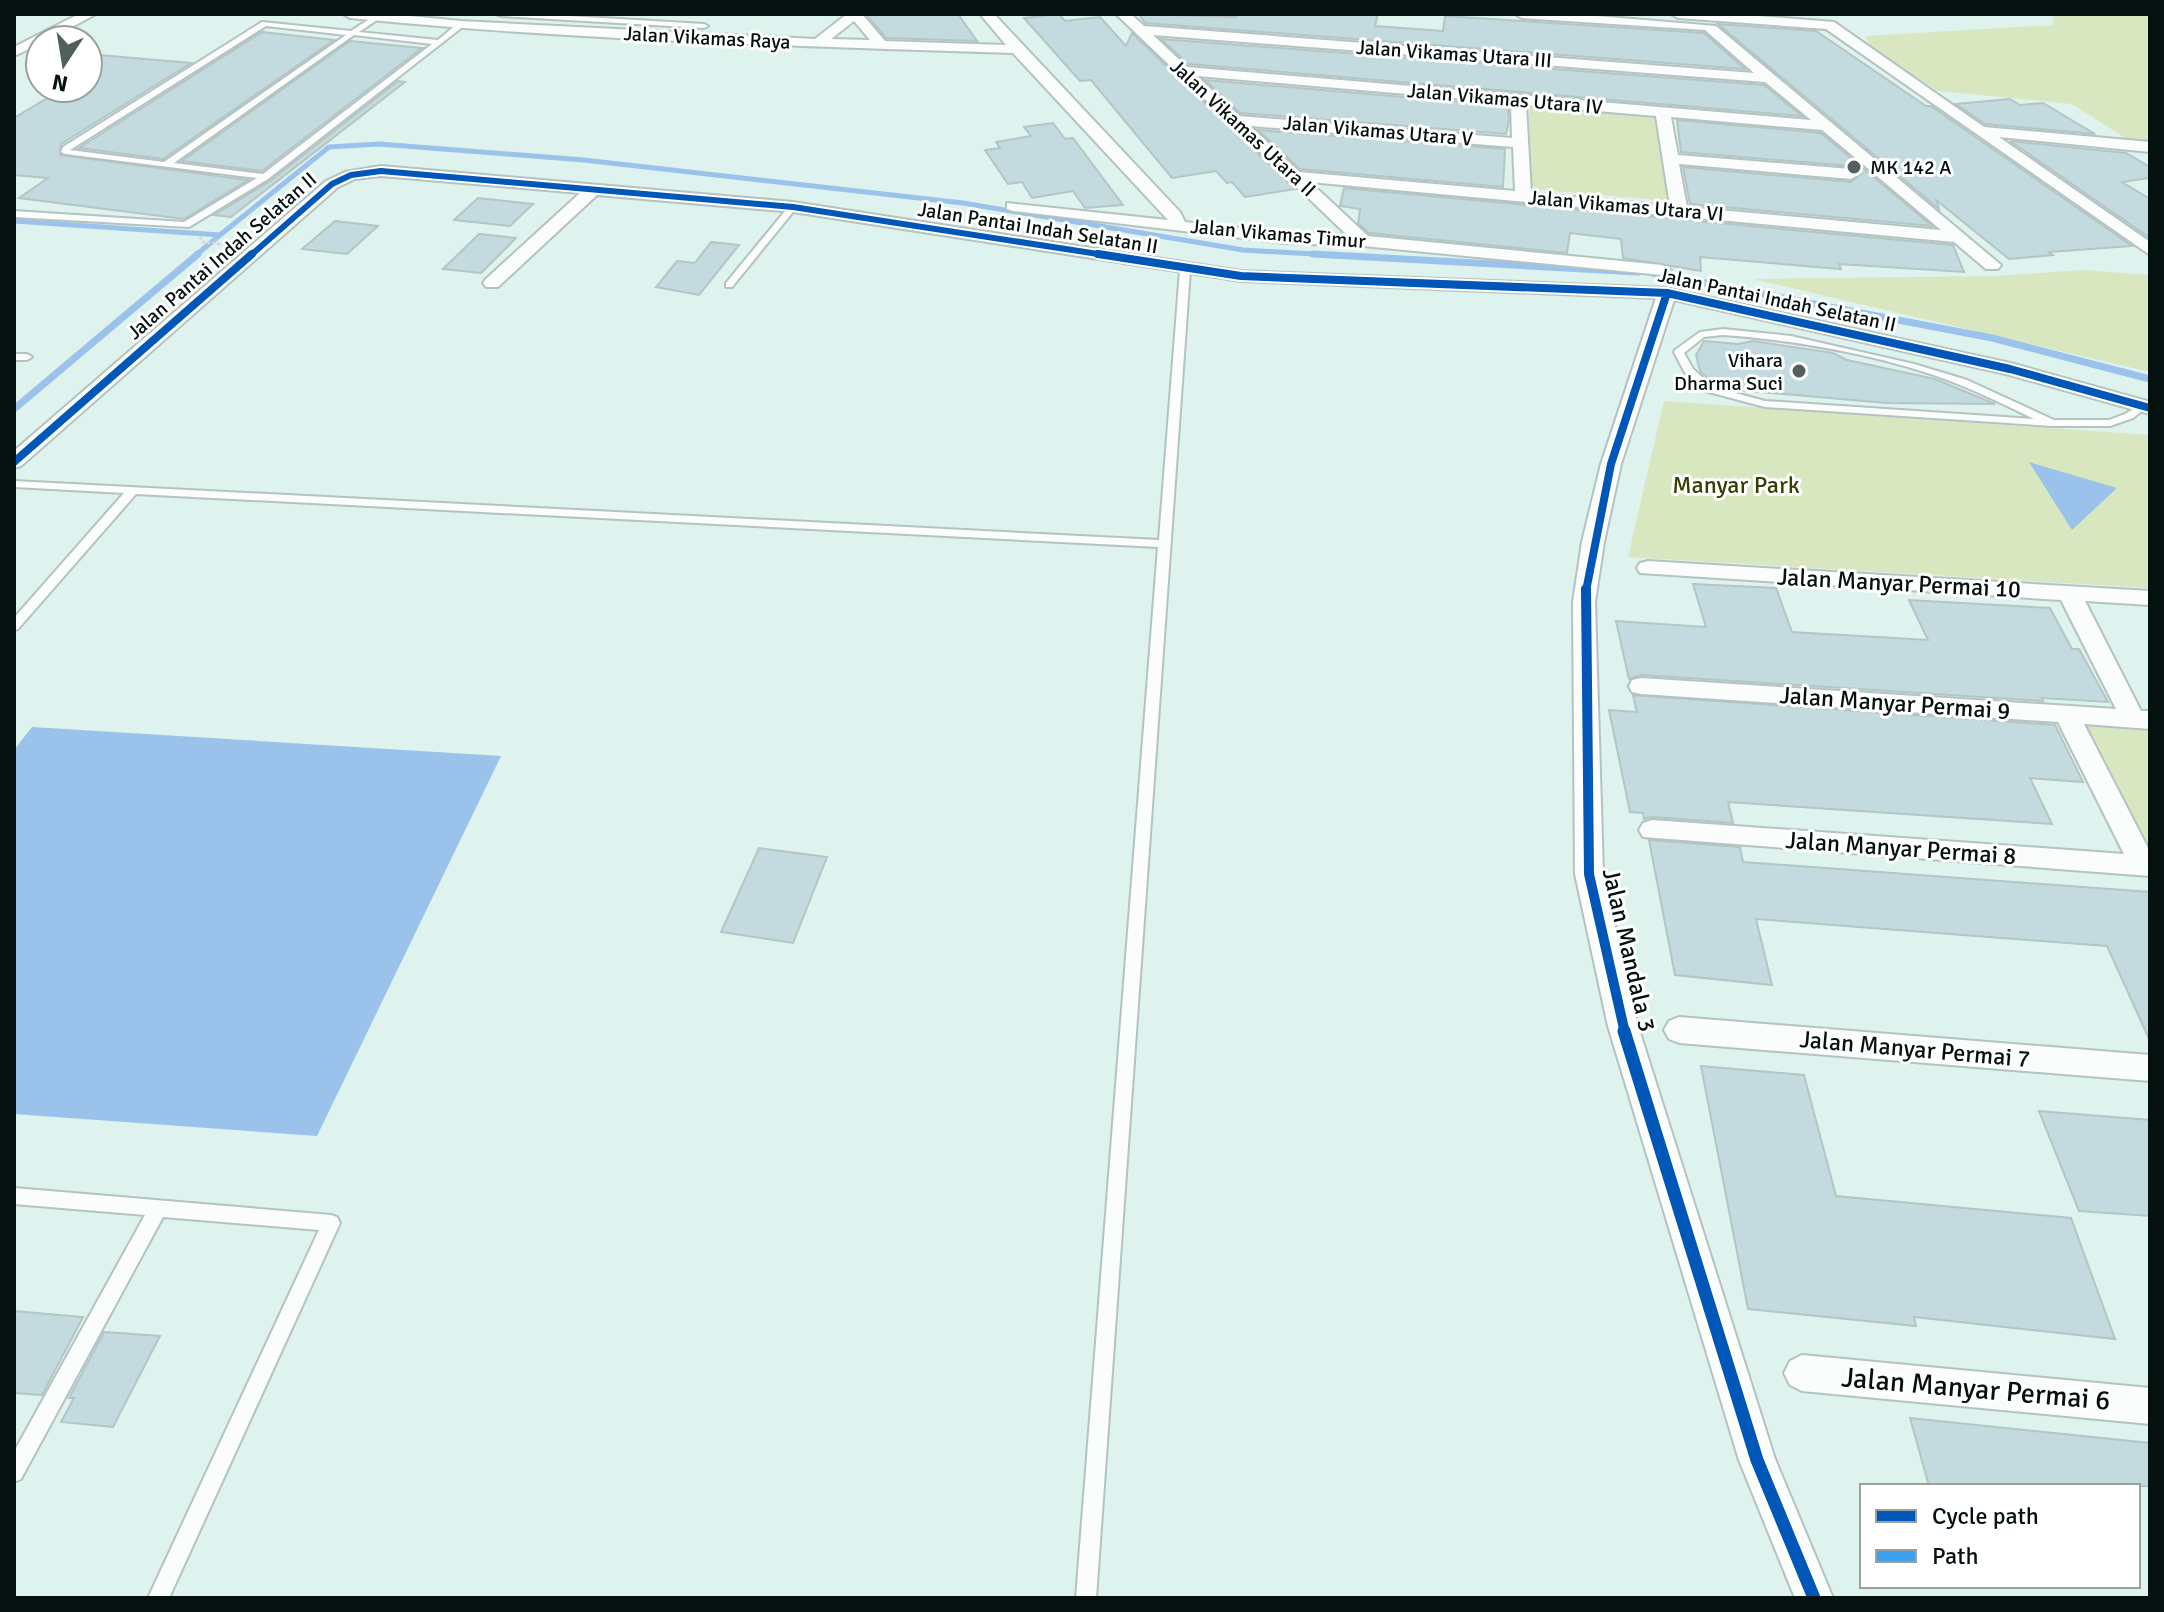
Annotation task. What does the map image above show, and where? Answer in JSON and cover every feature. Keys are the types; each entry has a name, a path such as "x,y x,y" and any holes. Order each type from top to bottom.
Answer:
{"street":[{"path":"14,52 89,14"},
{"name":"Jalan Vikamas Raya","path":"350,14 374,18 818,43 1017,49"},
{"path":"818,43 855,14 882,46"},
{"name":"Jalan Vikamas Timur","path":"987,14 1174,215 1179,226 1284,238 1363,241 1664,282"},
{"name":"Jalan Vikamas Utara II","path":"1123,14 1363,241"},
{"path":"1522,14 1849,38"},
{"path":"1678,14 1831,27 2150,250"},
{"path":"1711,29 1992,265"},
{"name":"Jalan Vikamas Utara III","path":"1139,30 1769,78"},
{"name":"Jalan Vikamas Utara IV","path":"1183,71 1826,126"},
{"path":"1518,100 1523,196"},
{"path":"1663,112 1679,211"},
{"name":"Jalan Vikamas Utara V","path":"1234,120 1522,143"},
{"path":"1982,131 2148,148"},
{"path":"1671,159 1851,174"},
{"name":"Jalan Pantai Indah Selatan II","path":"14,462 315,198 343,179 381,171 793,207 1185,270 1289,278 1664,282 2010,369 2147,407"},
{"name":"Jalan Vikamas Utara VI","path":"1294,176 1958,237"},
{"path":"492,283 594,189"},
{"path":"1013,206 1179,226"},
{"name":"Jalan Mandala 3","path":"1664,282 1611,464 1593,542 1584,602 1589,874 1623,1026 1757,1460 1814,1598"},
{"name":"Jalan Manyar Permai 10","path":"1648,568 2150,598"},
{"path":"2069,593 2141,719"},
{"name":"Jalan Manyar Permai 9","path":"1641,686 2141,719"},
{"path":"2067,715 2147,866"},
{"name":"Jalan Manyar Permai 8","path":"1652,830 2147,866"},
{"name":"Jalan Manyar Permai 7","path":"1679,1030 2150,1068"},
{"name":"Jalan Manyar Permai 6","path":"1802,1373 2150,1406"}],"lane":[{"path":"500,14 704,26"},
{"path":"167,164 374,18"},
{"path":"14,214 186,225 265,177 439,42 454,21"},
{"path":"265,177 65,152 67,147 265,24 439,42"},
{"path":"729,285 793,207"},
{"path":"1086,1598 1185,270"},
{"path":"2052,423 1963,382 1805,343 1736,330 1704,334 1679,352 1689,371 1709,389 1765,404 2052,423 2110,423 2147,407"},
{"path":"14,357 27,357"},
{"path":"14,484 1165,544"},
{"path":"14,626 132,491"},
{"path":"14,1196 331,1223 158,1598"},
{"path":"14,1472 158,1208"}],"path":[{"path":"203,242 223,244"}],"green space":[{"path":"2054,14 2150,14 2150,147 2138,146 2072,104 1938,91 1871,48 1866,36 2053,25"},
{"path":"1529,102 1656,112 1670,201 1531,189"},
{"path":"2084,270 2150,275 2150,372 1753,279 1994,276"},
{"name":"Manyar Park","path":"1664,401 2150,435 2150,588 1628,557"},
{"path":"2077,721 2150,726 2150,862"}],"water":[{"path":"2029,462 2117,488 2072,530"},
{"path":"32,727 501,756 317,1136 14,1114 14,750"}],"building":[{"path":"866,14 958,14 977,41 886,38"},
{"path":"1059,14 1065,21 1100,17 1126,46 1132,33 1295,189 1245,197 1232,182 1227,183 1216,171 1172,178 1091,80 1080,81 1024,18"},
{"path":"1139,14 1236,17 1237,14 1378,14 1375,26 1443,31 1445,16 1704,33 1745,69 1145,23"},
{"path":"1718,24 1816,31 1926,106 1931,106 2132,246 2049,252 2053,255 2009,259 1936,200 1939,209"},
{"path":"262,32 334,40 163,159 79,148"},
{"path":"1161,39 1764,85 1802,116 1188,64"},
{"path":"350,41 422,48 262,171 182,161"},
{"path":"104,55 191,63 61,144 60,155 248,180 184,219 19,198 48,178 14,175 14,118 37,104 104,104"},
{"path":"1205,80 1508,106 1509,121 1506,134 1240,113"},
{"path":"398,81 405,82 231,217 214,215 270,181"},
{"path":"2010,99 2020,105 2043,103 2095,134 1985,124 1956,104"},
{"path":"1677,120 1821,133 1932,226 1690,204 1683,167 1851,182 1862,173 1851,166 1681,152"},
{"path":"1053,123 1065,139 1073,138 1123,205 1085,208 1073,191 1032,198 1022,182 1008,184 985,150 1000,148 996,142 1031,136 1024,127"},
{"path":"1258,130 1505,149 1503,187 1300,169"},
{"path":"2010,141 2126,153 2150,167 2150,178 2122,182 2150,199 2150,238"},
{"path":"1344,188 1953,245 1964,272 1839,264 1841,269 1700,257 1701,271 1623,258 1621,239 1570,233 1567,253 1369,233 1358,223 1360,209 1340,206"},
{"path":"478,198 533,204 510,226 454,220"},
{"path":"335,221 378,226 347,254 302,249"},
{"path":"479,234 516,238 481,273 443,269"},
{"path":"711,242 739,245 699,295 656,287 677,261 695,263"},
{"name":"Vihara Dharma Suci","path":"1704,341 1738,344 1753,341 1833,353 1847,360 1935,379 1995,404 1886,403 1737,390 1714,384 1700,371 1696,355"},
{"path":"1693,584 1776,588 1792,632 1928,640 1909,600 2050,608 2072,649 2079,649 2108,702 2042,698 2043,701 1641,675 1629,679 1616,621 1706,627"},
{"path":"1633,695 2055,725 2083,782 2030,778 2052,824 1728,802 1733,823 1644,819 1643,813 1630,812 1609,710 1637,712"},
{"path":"1649,840 1740,847 1743,862 2150,892 2150,1041 2107,946 1756,919 1772,985 1675,975"},
{"path":"759,848 827,857 793,943 721,932"},
{"path":"1701,1066 1804,1075 1836,1196 2071,1218 2115,1339 1914,1317 1916,1326 1748,1309"},
{"path":"2039,1111 2150,1120 2150,1216 2079,1211"},
{"path":"14,1311 83,1317 42,1395 14,1393"},
{"path":"104,1332 160,1336 113,1427 61,1422 74,1398 69,1398"},
{"path":"1910,1418 2150,1443 2150,1486 1928,1484"}],"waterway":[{"path":"220,235 329,147 379,144 584,160 963,203 1243,250 1344,256"},
{"path":"14,221 220,235"},
{"path":"195,256 220,235"},
{"path":"14,409 198,254"},
{"path":"1313,254 1344,256"},
{"path":"1344,256 1638,272"},
{"path":"1344,256 1349,256"},
{"path":"1653,273 1992,338 2150,379"}],"cycle path":[{"path":"14,462 332,184 351,175 381,171 793,207 1241,276 1667,293 2010,369 2150,408"},
{"path":"1667,293 1611,464 1593,542 1584,602 1589,874 1623,1026 1757,1460 1814,1598"}],"place":[{"name":"MK 142 A","path":"1854,167"},
{"name":"Vihara Dharma Suci","path":"1799,371"}]}
